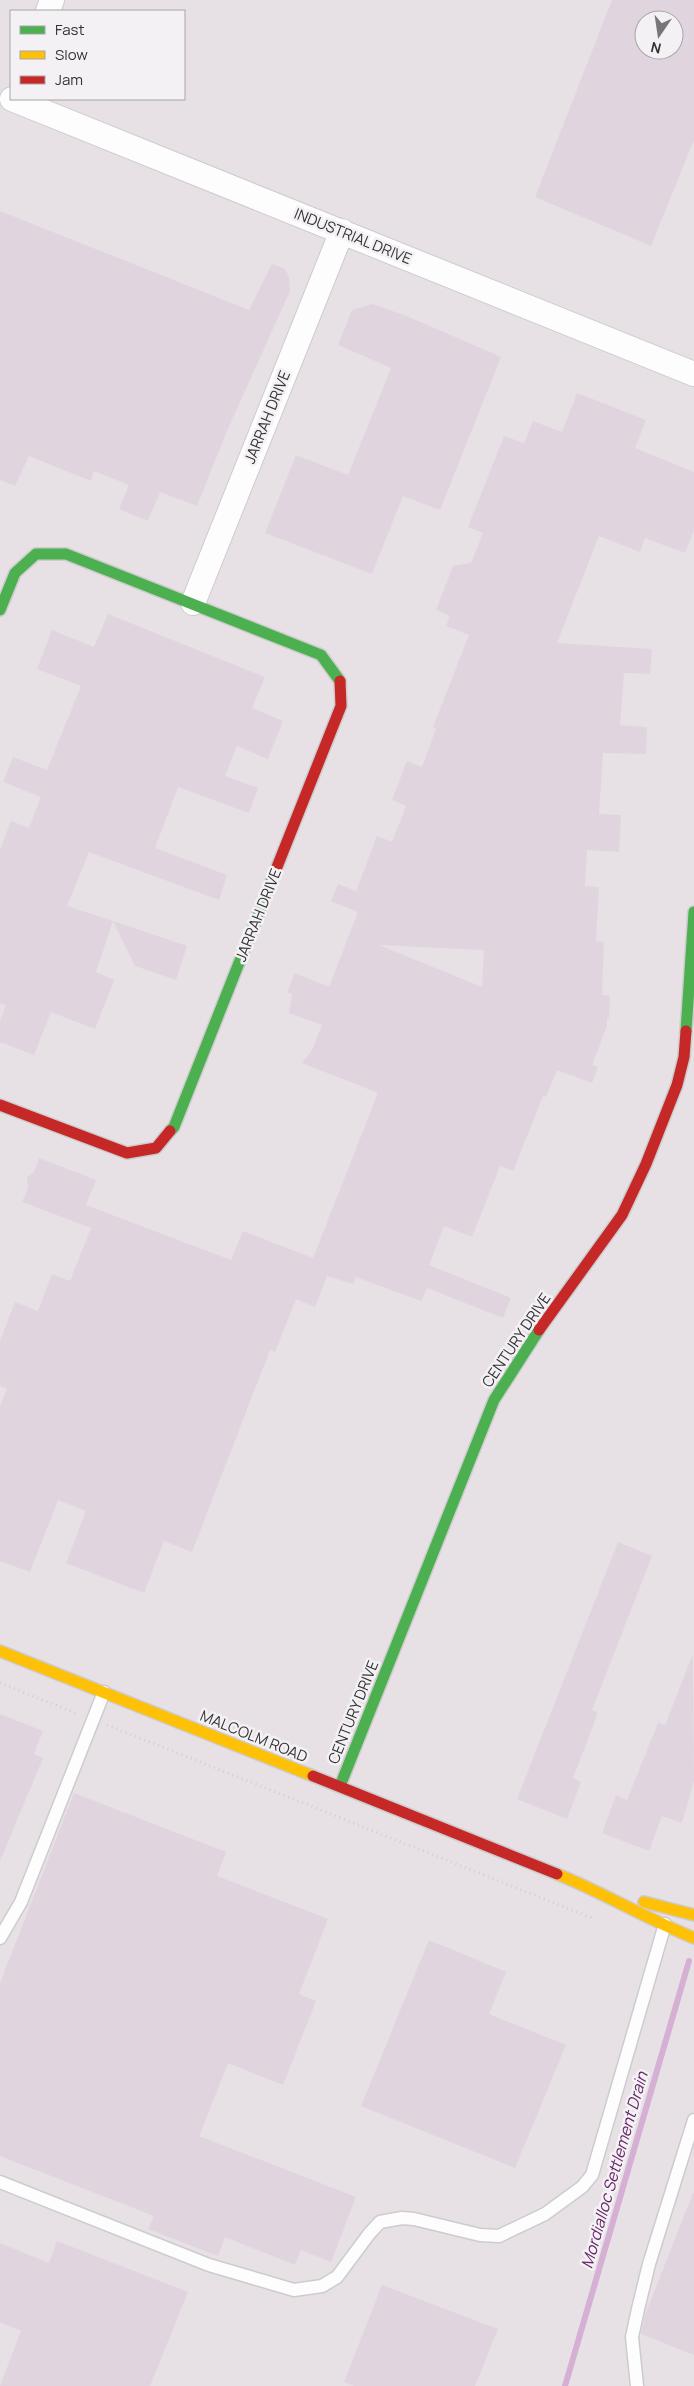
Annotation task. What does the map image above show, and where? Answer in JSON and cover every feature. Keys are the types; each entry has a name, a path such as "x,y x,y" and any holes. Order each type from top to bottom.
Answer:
{"street":[{"name":"INDUSTRIAL DRIVE","path":"14,100 694,374"},
{"name":"JARRAH DRIVE","path":"193,603 342,231"},
{"name":"JARRAH DRIVE","path":"0,610 15,573 36,554 66,554 321,654 340,680 340,706 174,1127 156,1148 127,1153 0,1105"},
{"name":"CENTURY DRIVE","path":"340,1786 494,1400 530,1341 613,1230 632,1194 653,1146 677,1085 684,1057 694,912"},
{"name":"MALCOLM ROAD","path":"0,1651 580,1883 664,1926 694,1938"},
{"name":"MALCOLM ROAD","path":"580,1883 694,1915"}],"lane":[{"path":"0,1938 21,1902 104,1692"},
{"path":"0,2182 210,2265 294,2290 322,2286 337,2277 380,2222 402,2218 414,2219 480,2236 499,2236 545,2214 582,2187 592,2175 669,1909"},
{"path":"637,2386 632,2337 638,2309 649,2264 694,2120"}],"path":[{"path":"0,1683 601,1921"}],"shaded area":[{"path":"0,0 694,0 694,2386 0,2386"}],"building":[{"path":"612,0 694,0 694,140 651,246 535,197"},
{"path":"0,211 249,310 272,264 285,269 289,277 290,291 227,431 197,506 160,492 148,521 119,509 129,485 94,471 91,481 29,456 15,486 0,480"},
{"path":"373,304 409,317 501,357 440,510 403,496 372,574 265,533 296,455 348,475 391,368 338,345 352,310"},
{"path":"577,393 646,420 635,448 694,472 694,530 685,553 645,538 640,552 599,536 557,643 652,649 650,674 624,673 620,725 647,727 646,754 603,753 599,814 621,815 619,852 587,850 585,886 599,887 596,941 604,942 602,995 610,996 607,1026 592,1065 598,1067 592,1083 557,1070 546,1097 543,1096 513,1171 500,1166 472,1237 444,1226 429,1265 511,1298 503,1318 427,1288 421,1301 356,1277 353,1284 327,1276 315,1307 296,1299 275,1352 270,1350 192,1552 164,1541 144,1593 66,1563 86,1511 58,1500 30,1572 0,1561 0,1406 7,1389 0,1386 0,1341 15,1302 38,1311 52,1274 70,1281 91,1228 22,1202 28,1188 27,1177 34,1172 39,1158 96,1180 86,1205 231,1260 243,1231 313,1258 378,1093 302,1063 312,1050 322,1025 289,1013 292,994 287,993 295,973 329,987 358,912 331,901 338,884 356,891 377,836 392,842 406,806 392,800 407,761 422,767 436,729 433,727 469,635 446,626 450,616 436,610 453,566 471,563 483,533 468,527 504,436 524,443 533,421 562,432","holes":["379,945 484,950 482,987"]},
{"path":"108,614 265,677 252,708 283,721 268,759 237,746 225,776 258,788 249,813 178,787 155,848 227,875 219,900 89,852 67,906 113,921 96,972 114,980 95,1029 51,1012 34,1055 0,1042 0,1021 6,1005 0,1003 0,850 11,821 29,828 41,797 3,782 13,757 47,770 81,686 37,669 52,630 94,647"},
{"path":"113,921 187,946 176,980 135,966"},
{"path":"618,1542 652,1556 592,1710 598,1713 573,1778 581,1782 567,1819 517,1799"},
{"path":"693,1654 694,1781 682,1823 662,1816 649,1851 602,1833 616,1795 627,1800 658,1723 665,1725"},
{"path":"0,1714 43,1731 34,1754 43,1758 0,1861"},
{"path":"74,1793 226,1852 217,1876 328,1919 299,1994 316,2001 283,2085 228,2063 199,2136 356,2197 331,2262 301,2250 295,2265 225,2237 218,2256 148,2229 154,2216 0,2156 0,1983"},
{"path":"429,1940 506,1972 489,2014 566,2045 515,2168 361,2106"},
{"path":"693,2193 694,2355 641,2334 645,2315"},
{"path":"57,2241 188,2292 150,2386 0,2386 21,2331 0,2322 0,2243 49,2263"},
{"path":"382,2285 498,2329 475,2386 354,2386 344,2382"}],"waterway":[{"name":"Mordialloc Settlement Drain","path":"565,2386 689,1961"}],"traffic: fast":[{"path":"0,610 15,573 36,554 66,554 321,655 340,681"},
{"path":"170,1131 174,1127 275,872"},
{"path":"686,1031 694,912"},
{"path":"340,1786 494,1400 539,1330"}],"traffic: slow":[{"path":"0,1651 313,1776"},
{"path":"557,1874 694,1938"},
{"path":"644,1902 694,1915"}],"traffic: jam":[{"path":"275,872 341,706 340,681"},
{"path":"539,1330 622,1215 646,1164 677,1085 684,1057 686,1031"},
{"path":"0,1105 127,1153 156,1148 170,1131"},
{"path":"313,1776 557,1874"}]}
